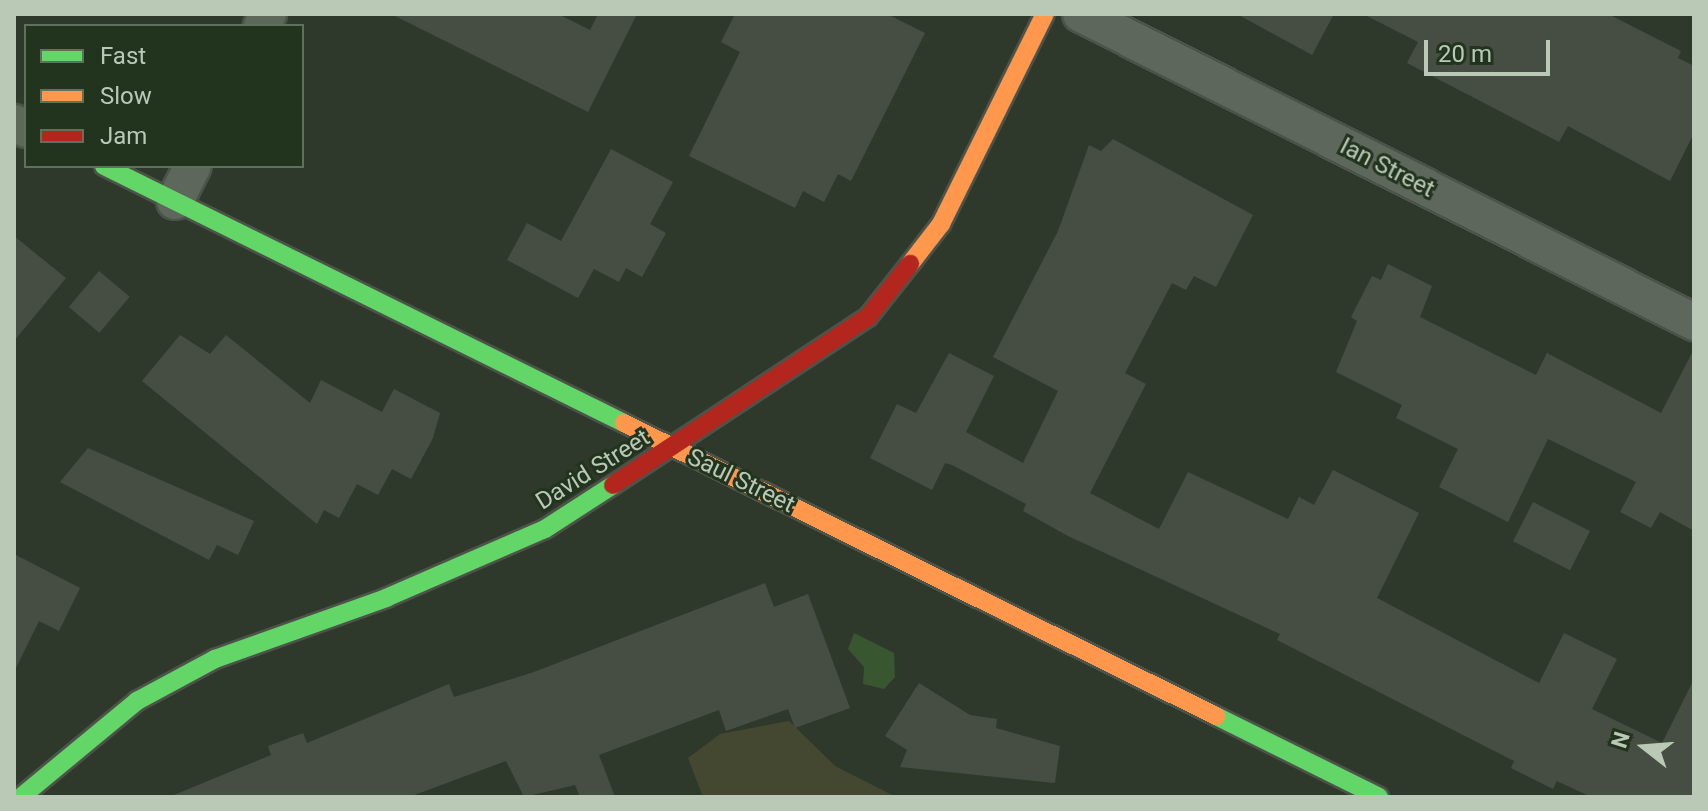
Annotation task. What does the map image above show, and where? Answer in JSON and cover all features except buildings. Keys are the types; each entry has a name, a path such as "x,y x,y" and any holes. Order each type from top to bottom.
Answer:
{"street":[{"name":"David Street","path":"21,797 83,741 189,673 545,529 673,448 868,317 902,283 941,224 1045,14"},
{"name":"Ian Street","path":"1081,14 1694,322"},
{"name":"Saul Street","path":"108,168 1379,797"},
{"path":"175,201 192,168"}],"shaded area":[{"path":"854,633 894,653 895,677 884,689 863,684 864,667 848,649"},
{"path":"789,721 835,766 896,797 703,797 688,758 720,734"}],"traffic: fast":[{"path":"108,168 624,423"},
{"path":"21,797 137,701 215,659 386,598 545,529 613,485"},
{"path":"1216,716 1379,797"}],"traffic: slow":[{"path":"910,264 941,224 1045,14"},
{"path":"624,423 1216,716"}],"traffic: jam":[{"path":"613,485 868,317 910,264"}]}
